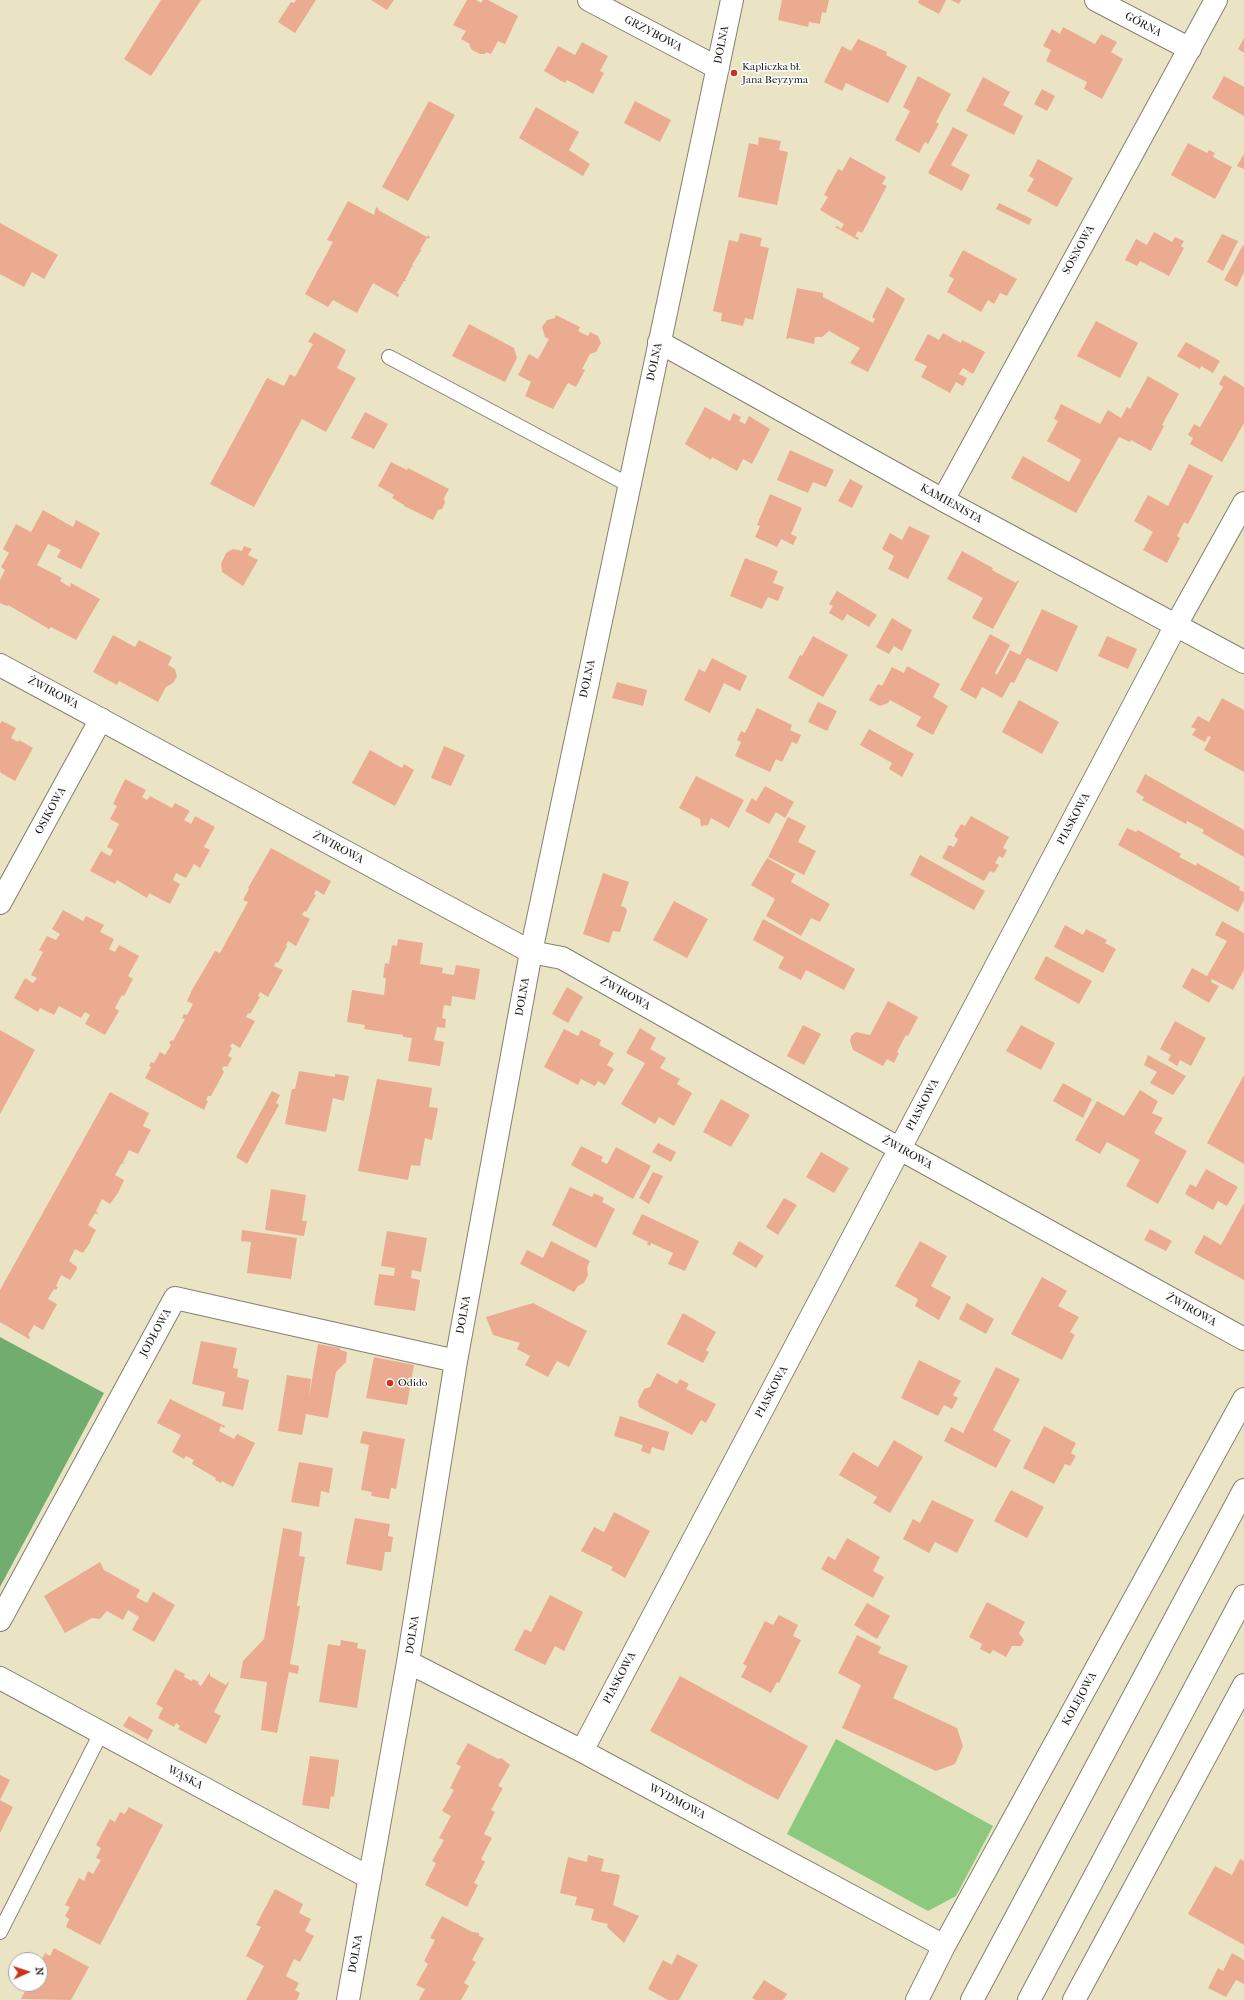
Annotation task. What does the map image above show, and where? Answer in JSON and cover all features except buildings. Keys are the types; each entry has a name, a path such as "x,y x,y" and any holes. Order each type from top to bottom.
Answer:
{"main road":[{"name":"GRZYBOWA","path":"589,0 718,68"},
{"name":"DOLNA","path":"348,2000 408,1662 456,1361 531,952 732,0"},
{"name":"GÓRNA","path":"1096,0 1190,50"},
{"name":"SOSNOWA","path":"943,500 1216,0"},
{"name":"KAMIENISTA","path":"659,342 943,500 1244,662"},
{"name":"PIASKOWA","path":"582,1751 1176,625 1244,503"},
{"name":"ŻWIROWA","path":"0,665 531,952 562,958 900,1149 1244,1339"},
{"name":"OSIKOWA","path":"0,903 101,719"},
{"name":"JODŁOWA","path":"0,1620 175,1298 456,1361"},
{"name":"KOLEJOWA","path":"917,2000 944,1946 1244,1399"},
{"path":"972,2000 1244,1490"},
{"path":"1029,2000 1244,1596"},
{"name":"WYDMOWA","path":"408,1662 582,1751 944,1946"},
{"name":"WĄSKA","path":"0,1678 370,1878"},
{"path":"1074,2000 1244,1685"}],"lane":[{"path":"388,357 629,485"},
{"path":"0,1932 101,1733"}],"green space":[{"path":"0,1337 104,1393 0,1587"},
{"path":"836,1739 993,1826 956,1896 928,1911 787,1834"}],"place":[{"name":"Kapliczka bł. Jana Beyzyma","path":"734,73"},
{"name":"Odido","path":"390,1383"}]}
